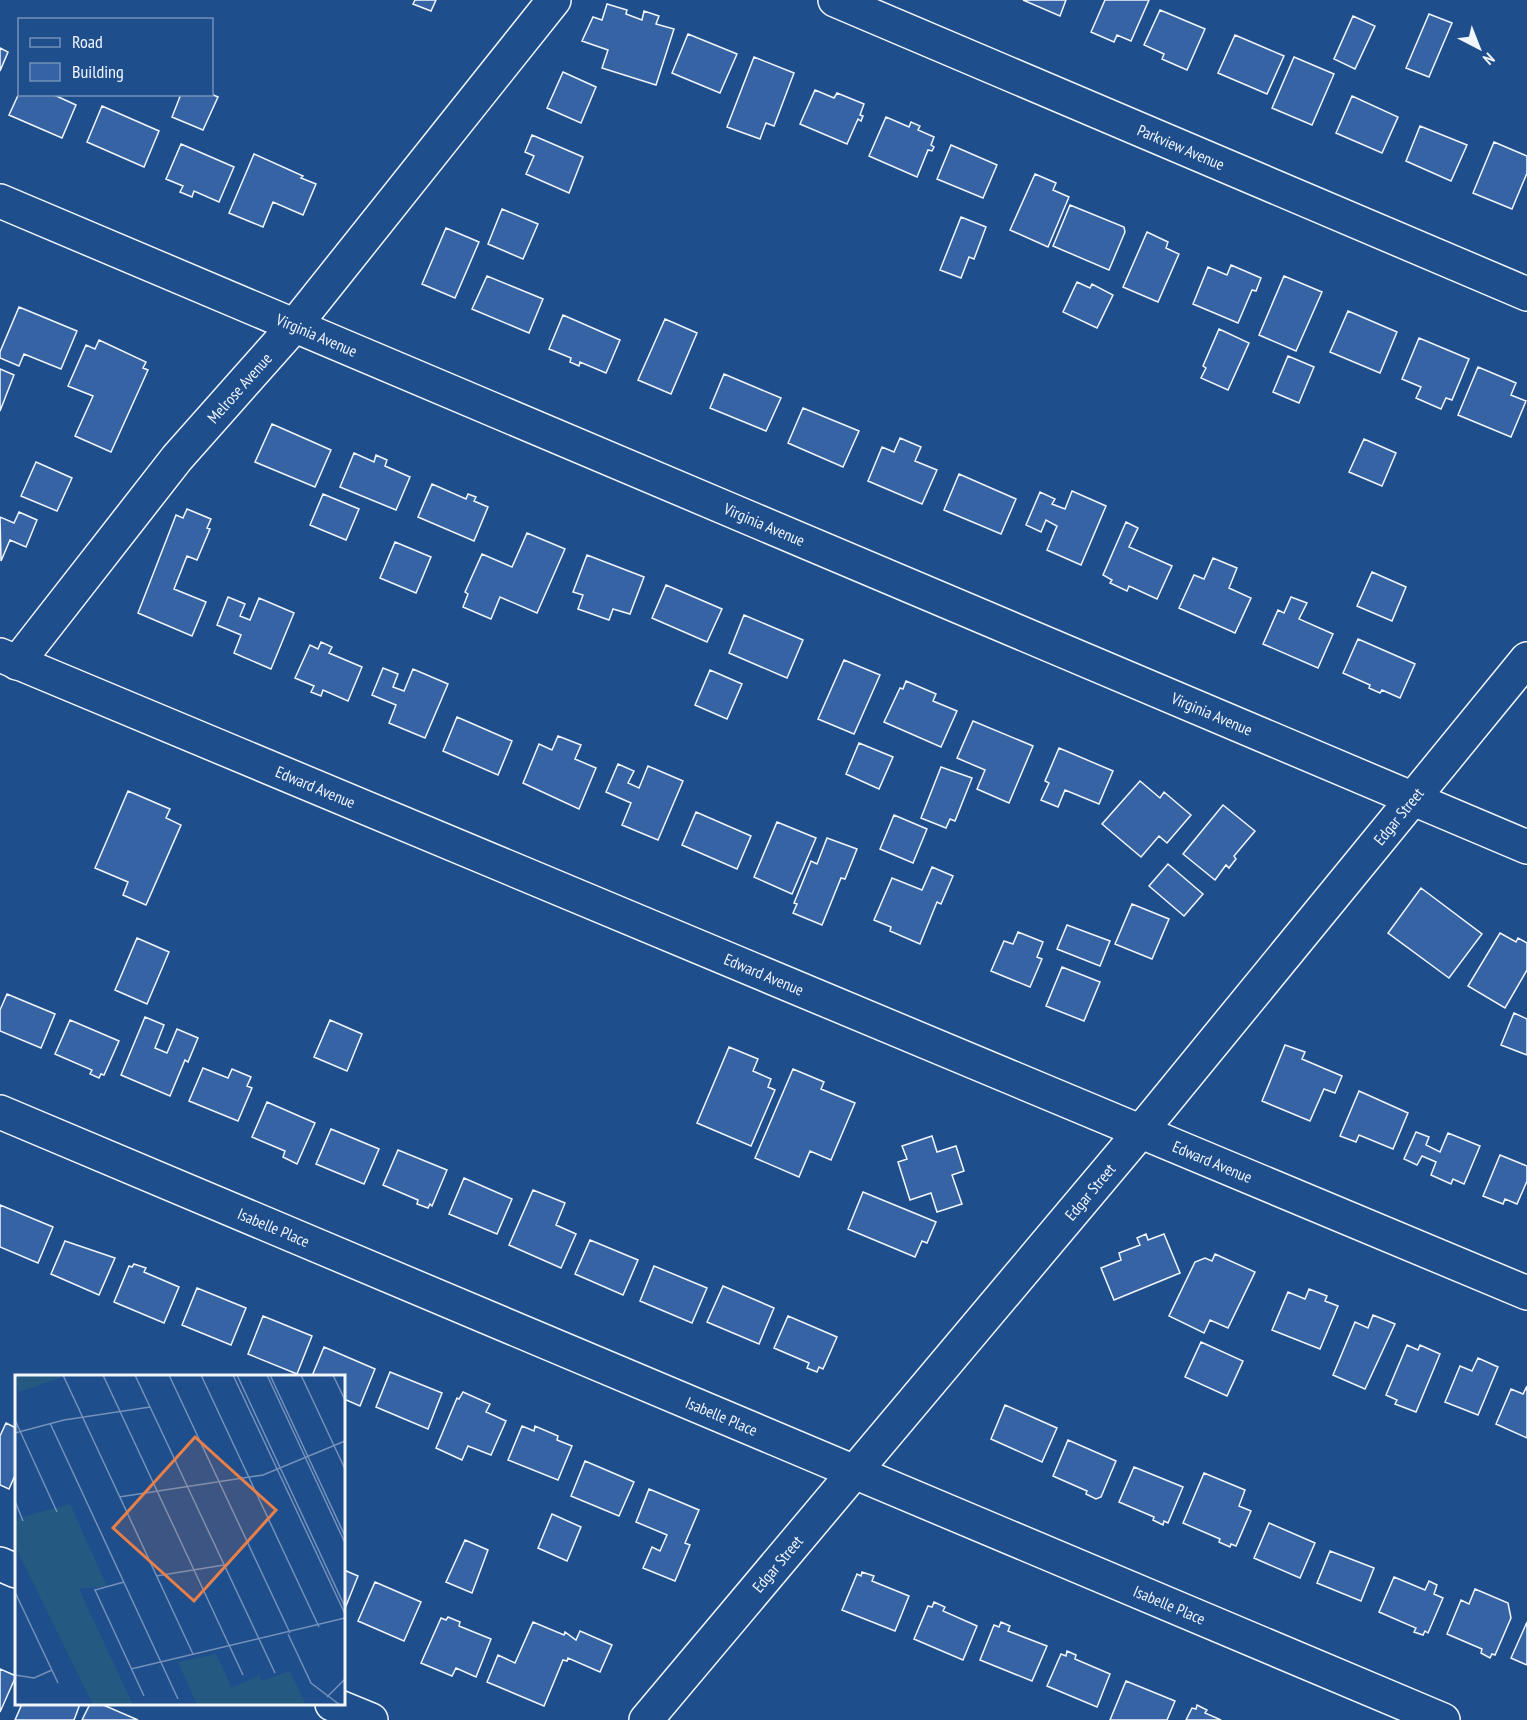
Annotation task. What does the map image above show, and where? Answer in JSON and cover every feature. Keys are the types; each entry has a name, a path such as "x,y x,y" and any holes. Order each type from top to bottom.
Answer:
{"street":[{"name":"Melrose Avenue","path":"8,659 177,458 296,325 554,0"},
{"name":"Parkview Avenue","path":"836,0 1527,294"},
{"name":"Virginia Avenue","path":"0,201 1527,847"},
{"name":"Edward Avenue","path":"8,659 1527,1293"},
{"name":"Edgar Street","path":"646,1720 1141,1131 1411,798 1527,659"},
{"name":"Isabelle Place","path":"0,1112 1443,1720"},
{"path":"0,1564 15,1571"},
{"path":"334,1705 371,1720"}],"building":[{"path":"415,0 436,0 431,11 413,4"},
{"path":"1023,0 1066,0 1060,16"},
{"path":"1105,0 1149,0 1131,41 1117,35 1114,42 1091,32"},
{"path":"607,4 627,10 626,14 642,20 644,11 659,16 656,24 674,29 656,85 602,68 608,50 582,41 593,17 602,20"},
{"path":"1160,10 1205,29 1187,70 1162,59 1164,54 1144,45"},
{"path":"1429,14 1452,23 1429,77 1406,68"},
{"path":"1353,16 1375,26 1355,69 1334,59"},
{"path":"688,34 737,54 720,93 672,73"},
{"path":"1235,35 1284,56 1267,94 1218,73"},
{"path":"0,48 8,52 0,71"},
{"path":"754,57 794,73 774,126 766,123 760,139 727,127"},
{"path":"1294,57 1334,74 1312,125 1272,108"},
{"path":"563,72 596,87 581,123 547,108"},
{"path":"815,90 834,98 837,93 864,104 860,115 863,116 861,121 858,119 847,144 800,124"},
{"path":"18,95 56,96 76,105 62,138 9,115"},
{"path":"213,95 218,97 203,130 172,117 180,96"},
{"path":"1352,96 1398,117 1382,153 1336,133"},
{"path":"102,106 159,131 144,167 87,142"},
{"path":"886,117 909,127 911,122 920,126 918,130 934,137 931,145 934,147 932,151 928,150 917,177 869,156"},
{"path":"1420,126 1467,145 1451,181 1406,161"},
{"path":"532,135 583,157 569,193 526,174 534,156 525,152"},
{"path":"1494,142 1527,156 1527,173 1512,209 1473,193"},
{"path":"181,144 234,167 219,202 194,191 192,197 180,192 183,186 166,179"},
{"path":"951,145 997,165 983,198 937,179"},
{"path":"254,154 316,184 303,215 273,202 263,227 229,213"},
{"path":"1035,174 1056,183 1053,190 1069,197 1048,247 1010,230"},
{"path":"1070,205 1124,227 1125,232 1109,270 1053,246"},
{"path":"502,209 538,224 523,259 488,244"},
{"path":"961,217 986,227 974,259 969,257 961,278 940,270"},
{"path":"446,228 479,242 455,298 422,284"},
{"path":"1147,232 1168,242 1166,248 1179,254 1158,302 1123,287"},
{"path":"1231,265 1261,278 1256,291 1252,290 1238,323 1193,304 1208,267 1227,275"},
{"path":"487,276 543,299 529,333 472,309"},
{"path":"1284,276 1322,292 1296,351 1259,335"},
{"path":"1077,282 1090,288 1092,284 1113,295 1097,328 1063,312"},
{"path":"19,307 77,331 61,369 24,354 19,366 0,358 0,352"},
{"path":"1348,311 1397,332 1380,373 1330,352"},
{"path":"563,315 620,340 606,373 580,362 579,366 570,362 571,358 549,349"},
{"path":"665,319 697,333 671,394 638,380"},
{"path":"1219,329 1249,343 1228,390 1201,378 1206,368 1203,366"},
{"path":"1419,338 1469,359 1452,400 1446,398 1441,409 1416,398 1421,387 1402,379"},
{"path":"99,340 146,362 143,368 148,370 111,452 75,436 93,396 68,386 86,345 95,349"},
{"path":"1288,356 1314,367 1299,403 1273,392"},
{"path":"1478,367 1516,383 1511,395 1526,401 1511,437 1458,415"},
{"path":"0,369 14,375 0,411"},
{"path":"724,374 781,398 766,431 710,408"},
{"path":"803,408 859,431 843,467 788,443"},
{"path":"272,424 331,450 315,487 255,462"},
{"path":"900,438 921,447 915,461 937,470 922,504 868,481 882,447 894,452"},
{"path":"1364,439 1396,453 1382,486 1349,472"},
{"path":"354,453 374,462 376,455 387,460 385,466 410,477 396,510 340,487"},
{"path":"36,462 72,478 57,511 21,496"},
{"path":"959,474 1016,499 1001,534 944,510"},
{"path":"432,484 466,499 468,494 476,497 474,501 488,507 474,541 418,517"},
{"path":"1072,491 1106,506 1081,565 1047,550 1057,526 1046,520 1041,532 1026,525 1040,492 1055,499 1052,504 1065,509"},
{"path":"323,494 359,509 346,540 310,525"},
{"path":"187,509 211,519 207,528 210,529 197,560 187,556 174,589 206,602 192,636 138,613 176,515 183,518"},
{"path":"19,512 37,520 26,547 10,540 1,561 0,517 14,523"},
{"path":"1126,522 1138,528 1129,547 1172,566 1157,599 1129,586 1127,591 1110,583 1112,580 1103,575"},
{"path":"527,533 565,549 537,613 500,597 491,619 463,607 468,594 465,592 482,554 512,567"},
{"path":"395,542 431,557 416,593 380,578"},
{"path":"587,555 644,577 630,614 613,609 609,620 578,609 583,595 573,592"},
{"path":"1213,558 1237,568 1229,588 1251,598 1235,633 1179,608 1194,575 1204,579"},
{"path":"1372,572 1406,587 1392,621 1357,606"},
{"path":"666,585 722,609 707,642 652,618"},
{"path":"228,597 245,604 240,616 250,620 259,598 294,613 271,669 234,653 241,635 217,625"},
{"path":"1291,597 1307,603 1299,619 1333,634 1318,668 1263,644 1278,610 1284,613"},
{"path":"744,615 803,640 787,678 729,653"},
{"path":"1358,639 1415,664 1400,698 1382,690 1380,693 1369,688 1370,685 1343,673"},
{"path":"321,642 332,647 329,653 362,667 348,701 323,690 321,696 311,692 314,686 295,678 310,645 318,649"},
{"path":"844,660 880,675 854,734 818,719"},
{"path":"383,668 398,674 393,687 404,691 413,669 448,684 425,738 389,723 396,705 372,695"},
{"path":"710,670 742,684 727,719 695,705"},
{"path":"906,681 936,694 933,701 957,711 941,747 884,722 900,688 903,689"},
{"path":"457,717 512,741 498,775 443,751"},
{"path":"973,721 1033,746 1009,803 977,789 985,770 957,758"},
{"path":"558,736 581,745 575,759 596,768 579,809 523,783 539,744 552,750"},
{"path":"859,743 893,757 879,789 846,774"},
{"path":"1059,748 1113,771 1099,804 1065,790 1058,807 1041,800 1049,783 1045,781"},
{"path":"618,764 634,771 628,783 639,788 648,766 683,781 658,840 622,825 631,803 606,792"},
{"path":"941,767 972,778 955,821 950,819 946,828 921,818"},
{"path":"1140,781 1160,798 1164,792 1191,815 1167,843 1159,836 1141,857 1102,824"},
{"path":"128,791 170,809 166,818 181,825 146,905 123,895 128,882 95,868"},
{"path":"1223,805 1255,831 1234,856 1236,859 1229,868 1226,865 1215,880 1183,854"},
{"path":"696,812 751,836 737,869 682,845"},
{"path":"894,815 927,829 913,863 880,849"},
{"path":"777,822 816,838 792,894 754,877"},
{"path":"827,838 857,849 845,879 841,878 822,925 793,913 797,904 794,903 811,861 817,864"},
{"path":"1168,864 1203,894 1184,916 1149,886"},
{"path":"932,867 953,876 941,904 937,902 920,944 890,931 891,927 874,920 892,878 922,890"},
{"path":"1421,888 1482,934 1449,978 1388,933"},
{"path":"1132,904 1169,919 1152,959 1115,944"},
{"path":"1067,925 1110,941 1100,966 1057,949"},
{"path":"1018,932 1043,942 1037,957 1042,959 1030,987 991,971 1004,941 1013,944"},
{"path":"1500,933 1516,942 1518,938 1527,943 1527,970 1505,1008 1468,986"},
{"path":"137,938 169,952 147,1004 115,990"},
{"path":"1062,967 1100,982 1084,1021 1046,1006"},
{"path":"7,994 55,1014 41,1048 0,1031 0,1010"},
{"path":"1514,1013 1527,1019 1527,1055 1501,1045"},
{"path":"145,1017 164,1025 155,1048 167,1053 177,1029 198,1038 188,1062 185,1060 170,1096 121,1075"},
{"path":"70,1020 119,1041 104,1075 101,1074 99,1078 90,1074 92,1070 55,1054"},
{"path":"330,1020 362,1034 347,1071 314,1057"},
{"path":"1285,1045 1305,1052 1302,1059 1342,1076 1335,1093 1324,1089 1310,1121 1262,1101"},
{"path":"729,1047 758,1059 753,1071 771,1079 768,1087 775,1090 751,1146 697,1123"},
{"path":"203,1068 228,1078 232,1069 251,1077 247,1086 252,1088 238,1121 189,1101"},
{"path":"793,1069 824,1082 821,1089 855,1103 831,1160 810,1151 799,1177 755,1158"},
{"path":"1359,1091 1408,1113 1393,1149 1359,1135 1356,1142 1340,1136"},
{"path":"267,1102 315,1123 297,1164 283,1157 285,1151 252,1137"},
{"path":"331,1129 379,1149 364,1184 316,1164"},
{"path":"1416,1132 1429,1137 1426,1145 1440,1152 1448,1133 1480,1146 1464,1184 1453,1179 1451,1184 1431,1175 1436,1162 1422,1156 1417,1165 1404,1159"},
{"path":"932,1136 937,1152 956,1146 964,1171 952,1175 962,1204 937,1212 931,1193 910,1200 898,1162 907,1159 902,1146"},
{"path":"398,1150 447,1170 432,1206 430,1204 428,1208 417,1204 418,1200 383,1185"},
{"path":"1500,1155 1527,1166 1527,1181 1517,1204 1505,1199 1503,1204 1483,1196"},
{"path":"464,1178 512,1199 497,1234 449,1214"},
{"path":"533,1190 565,1203 556,1225 576,1234 561,1268 509,1245"},
{"path":"863,1192 936,1222 927,1243 922,1241 915,1257 848,1229"},
{"path":"0,1205 53,1227 38,1263 0,1247"},
{"path":"1146,1234 1148,1240 1164,1234 1180,1273 1114,1300 1101,1268 1121,1260 1119,1253 1140,1245 1137,1238"},
{"path":"590,1240 638,1260 623,1295 575,1274"},
{"path":"65,1241 115,1258 99,1295 51,1274"},
{"path":"1215,1254 1255,1272 1228,1328 1210,1320 1204,1333 1169,1316 1195,1262 1205,1258 1212,1261"},
{"path":"134,1264 146,1268 144,1272 179,1287 164,1323 114,1302 129,1266 132,1267"},
{"path":"654,1266 707,1288 692,1323 640,1301"},
{"path":"723,1286 774,1308 759,1344 707,1322"},
{"path":"197,1288 246,1308 231,1345 182,1325"},
{"path":"1309,1289 1327,1296 1325,1301 1338,1306 1320,1349 1272,1330 1288,1292 1305,1299"},
{"path":"1373,1315 1395,1324 1365,1389 1333,1375 1355,1322 1368,1328"},
{"path":"263,1316 312,1336 297,1374 248,1354"},
{"path":"788,1316 837,1337 823,1369 819,1367 817,1372 807,1368 809,1363 774,1348"},
{"path":"1201,1342 1243,1361 1227,1396 1185,1377"},
{"path":"1407,1345 1418,1350 1420,1345 1440,1354 1416,1412 1395,1404 1397,1400 1386,1395"},
{"path":"324,1347 375,1369 360,1406 345,1399 345,1375 312,1375"},
{"path":"1478,1358 1498,1367 1478,1415 1445,1402 1460,1366 1472,1371"},
{"path":"390,1372 442,1393 428,1429 376,1407"},
{"path":"1527,1386 1527,1438 1496,1424 1511,1389 1523,1394"},
{"path":"463,1392 490,1404 486,1412 506,1421 491,1455 468,1446 462,1460 436,1448 457,1398 459,1399"},
{"path":"1005,1405 1057,1428 1042,1462 991,1439"},
{"path":"6,1423 15,1428 15,1475 9,1489 0,1485 0,1436"},
{"path":"522,1426 534,1431 535,1426 558,1436 557,1440 572,1446 558,1480 508,1460"},
{"path":"1068,1440 1116,1461 1101,1497 1096,1499 1086,1494 1087,1491 1053,1476"},
{"path":"585,1461 634,1482 619,1516 571,1496"},
{"path":"1134,1467 1183,1487 1168,1523 1164,1521 1163,1525 1153,1520 1154,1517 1119,1502"},
{"path":"1204,1473 1245,1490 1239,1506 1251,1511 1236,1546 1231,1544 1230,1547 1219,1542 1220,1539 1183,1523"},
{"path":"649,1489 699,1510 685,1543 690,1545 675,1581 643,1568 652,1547 660,1551 667,1535 636,1522"},
{"path":"552,1514 581,1527 567,1561 538,1548"},
{"path":"1269,1523 1315,1543 1300,1578 1254,1558"},
{"path":"465,1540 488,1550 472,1593 446,1582"},
{"path":"1330,1551 1374,1568 1361,1601 1317,1583"},
{"path":"345,1570 358,1576 345,1608"},
{"path":"862,1572 874,1576 872,1581 909,1596 895,1631 842,1610 857,1574 861,1576"},
{"path":"1394,1577 1425,1590 1429,1581 1437,1585 1434,1594 1443,1598 1428,1633 1425,1631 1423,1635 1414,1632 1416,1628 1379,1612"},
{"path":"375,1582 421,1602 404,1641 358,1621"},
{"path":"1475,1589 1508,1603 1511,1618 1495,1655 1492,1654 1490,1658 1481,1653 1482,1649 1447,1634 1461,1600 1469,1604"},
{"path":"934,1602 945,1607 943,1611 977,1626 963,1660 914,1639 928,1606 932,1607"},
{"path":"448,1617 460,1622 459,1626 491,1639 476,1677 456,1668 452,1676 421,1663 441,1618 446,1620"},
{"path":"533,1622 564,1635 565,1632 576,1640 580,1631 612,1645 600,1672 568,1658 567,1661 563,1660 544,1706 487,1682 498,1655 515,1663"},
{"path":"1001,1622 1010,1626 1008,1631 1047,1646 1032,1681 980,1660 994,1625 999,1627"},
{"path":"1527,1622 1527,1665 1511,1658"},
{"path":"1067,1651 1076,1655 1075,1659 1110,1674 1097,1707 1047,1686 1061,1654 1066,1656"},
{"path":"0,1669 15,1676 15,1678 0,1712"},
{"path":"1126,1681 1175,1701 1167,1720 1110,1720"},
{"path":"22,1705 80,1705 74,1720 15,1720"},
{"path":"90,1705 103,1705 138,1720 82,1720"},
{"path":"1197,1705 1207,1710 1205,1713 1221,1720 1186,1720 1192,1708 1196,1709"}]}
